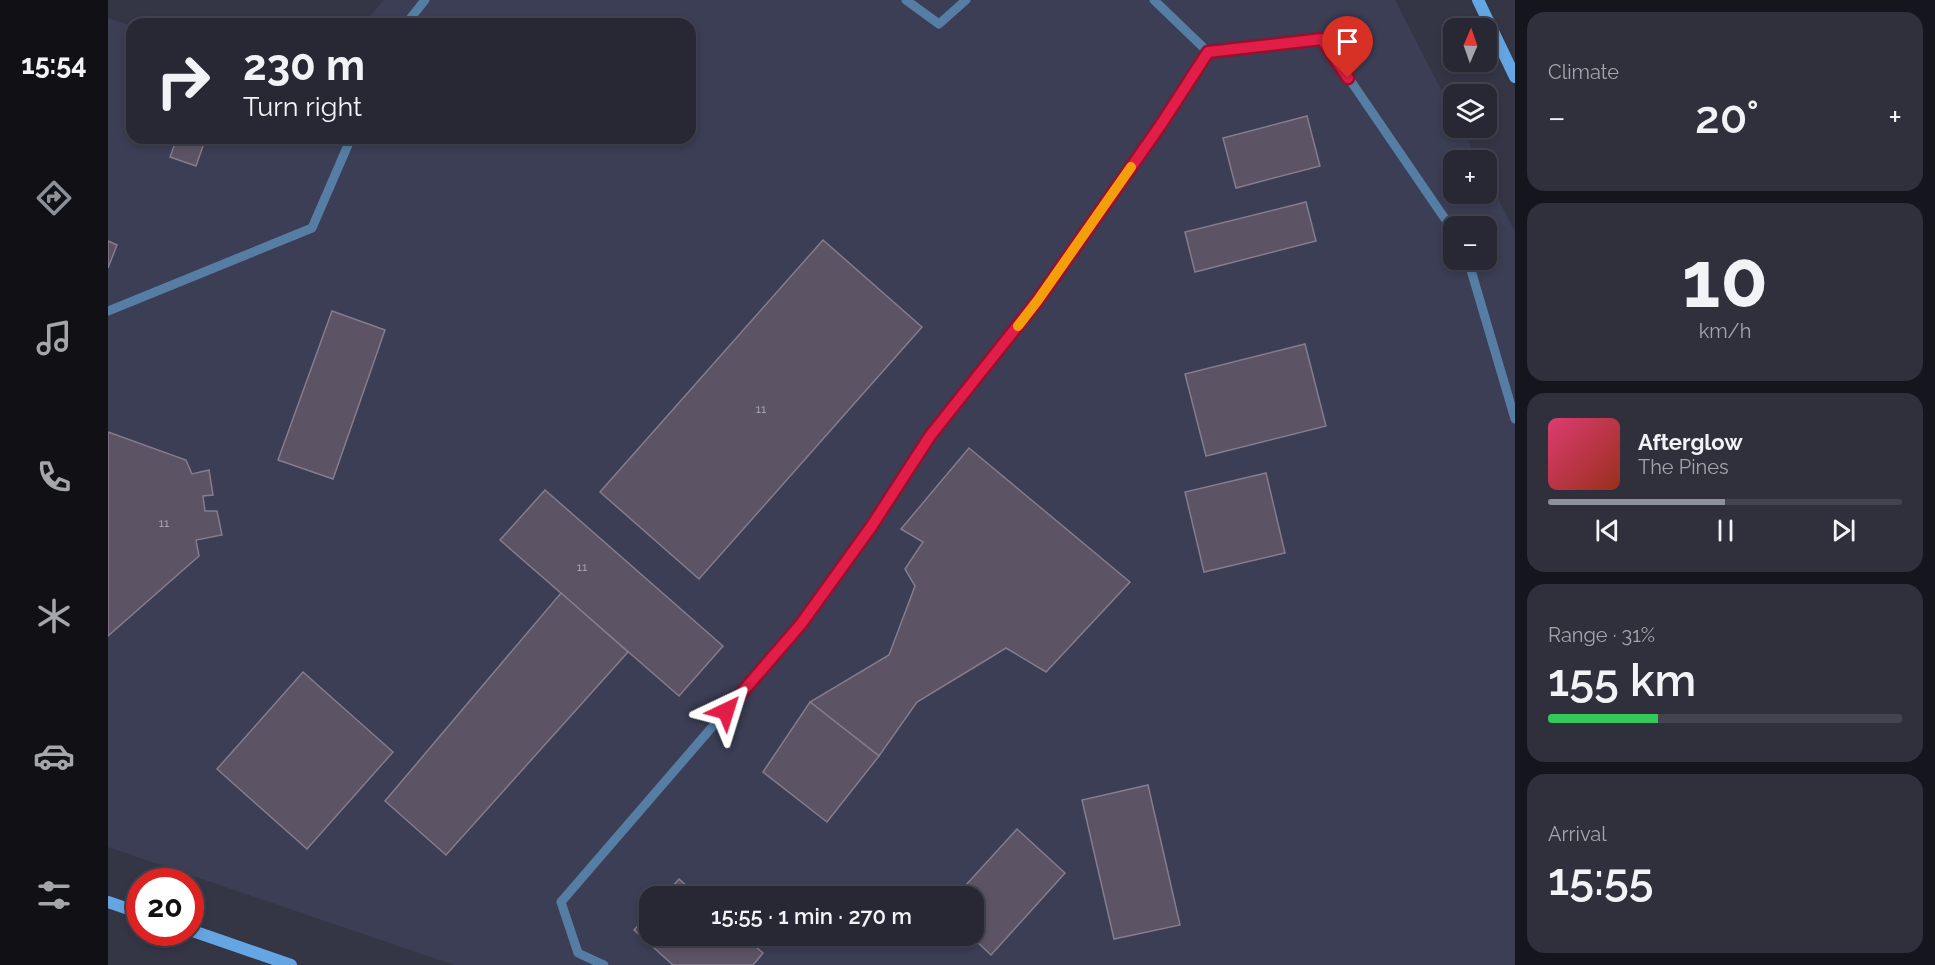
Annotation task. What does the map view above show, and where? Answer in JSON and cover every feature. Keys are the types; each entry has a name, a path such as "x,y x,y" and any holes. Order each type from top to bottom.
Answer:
{"main road":[{"path":"1478,0 1515,77"},
{"path":"108,902 126,908"},
{"path":"204,935 291,965"}],"lane":[{"path":"411,18 425,0"},
{"path":"906,0 939,24 966,0"},
{"path":"1154,0 1208,52"},
{"path":"1208,52 1322,39 1443,216"},
{"path":"604,965 578,953 561,902 801,624 871,527 930,436 1038,300 1160,126 1208,52"},
{"path":"108,311 312,228 348,144"},
{"path":"1471,270 1515,419"}],"shaded area":[{"path":"384,0 1395,0 1443,94 1443,138 1466,138 1473,150 1443,150 1443,204 1497,204 1497,197 1515,232 1515,965 454,965 204,880 204,868 170,868 108,847 108,18 126,24 126,144 696,144 696,18 368,18"}],"building":[{"path":"1307,116 1320,166 1236,188 1223,138"},
{"path":"175,144 204,144 196,166 170,157"},
{"path":"1306,202 1316,241 1195,272 1185,232"},
{"path":"823,240 922,327 699,579 600,492"},
{"path":"108,241 117,245 108,268"},
{"path":"332,311 385,330 333,479 278,460"},
{"path":"1305,344 1326,426 1206,456 1185,374"},
{"path":"108,432 186,460 192,474 209,470 213,495 203,496 205,511 217,511 222,535 196,540 199,556 108,636"},
{"path":"969,448 1130,582 1046,672 1006,648 917,702 879,756 810,702 889,655 915,586 905,569 923,542 901,529"},
{"path":"1266,473 1285,553 1204,572 1185,492"},
{"path":"545,490 723,646 679,696 500,540"},
{"path":"561,593 628,652 446,855 385,801"},
{"path":"303,672 393,752 307,849 217,769"},
{"path":"810,702 879,756 827,822 763,772"},
{"path":"1148,785 1180,925 1114,939 1082,800"},
{"path":"1017,829 1065,873 991,955 982,946 984,946 984,886 965,886"},
{"path":"679,879 687,886 673,886"},
{"path":"639,925 639,934 634,930"},
{"path":"652,946 755,946 763,953 753,965 673,965"}],"slow traffic":[{"path":"1018,326 1131,167"}],"route":[{"path":"726,711 801,624 871,527 930,436 1038,300 1160,126 1208,52 1322,39 1348,78"}]}
